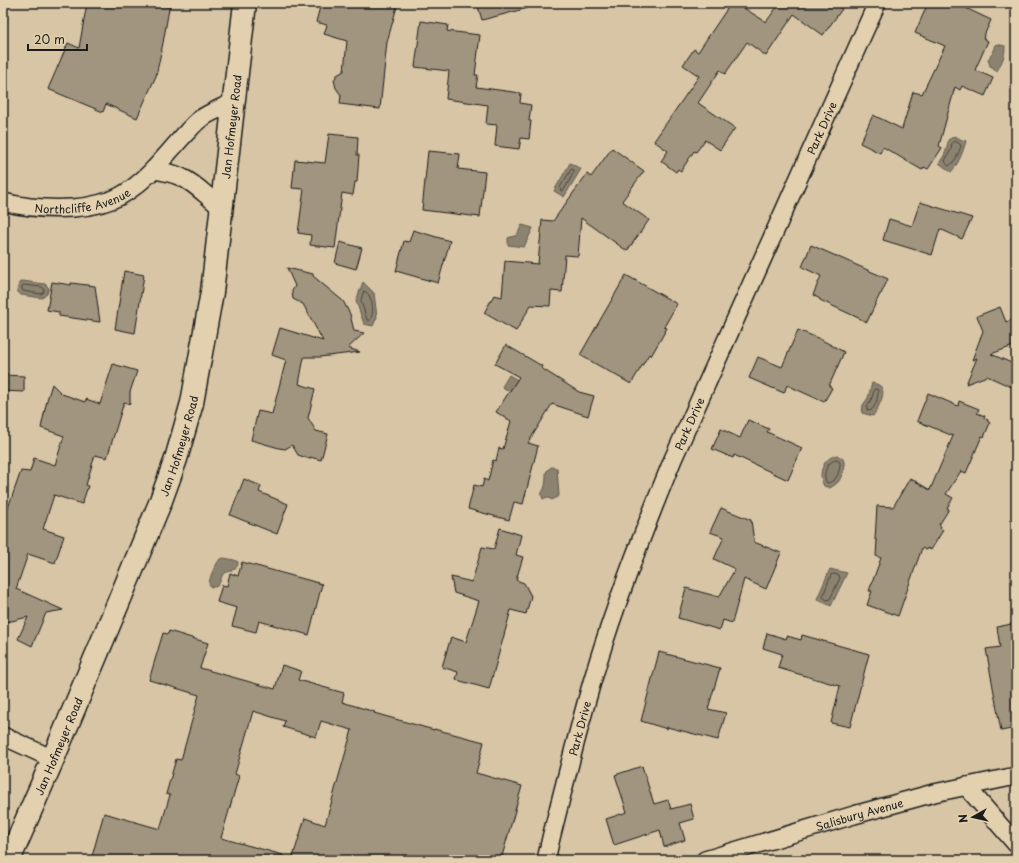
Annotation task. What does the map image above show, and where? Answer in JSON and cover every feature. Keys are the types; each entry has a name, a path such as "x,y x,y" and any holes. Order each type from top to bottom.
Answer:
{"street":[{"name":"Jan Hofmeyer Road","path":"9,860 146,537 176,459 192,403 212,292 245,3"},
{"name":"Park Drive","path":"546,860 592,682 615,611 645,527 676,452 877,3"},
{"name":"Northcliffe Avenue","path":"3,202 12,205 54,209 100,204 112,200 124,194 153,170 174,145 199,120 234,102"},
{"path":"153,170 167,172 182,177 195,185 222,208"},
{"path":"3,736 53,759"},
{"name":"Salisbury Avenue","path":"705,860 854,815 934,793 1016,776"},
{"path":"966,786 1016,844"}],"water":[{"path":"996,44 1005,46 1004,57 997,71 990,66 988,59 991,56"},
{"path":"955,136 966,141 964,149 951,172 939,163 947,147 948,140"},
{"path":"570,163 581,169 564,197 554,191"},
{"path":"522,225 533,228 524,247 508,245 508,238 517,235"},
{"path":"22,281 45,284 49,288 47,294 42,298 21,295 17,291 19,283"},
{"path":"363,282 374,293 377,317 373,326 364,324 356,301"},
{"path":"509,375 527,386 521,398 502,387"},
{"path":"872,383 880,386 883,390 881,402 873,416 862,413 863,405 868,398"},
{"path":"837,455 843,459 844,468 839,481 830,488 824,486 821,472 828,459"},
{"path":"551,467 557,468 559,496 552,500 547,497 543,499 541,494 545,487 546,472"},
{"path":"224,558 234,560 238,562 238,564 233,570 223,574 217,586 211,587 209,584 210,577 220,559"},
{"path":"830,569 847,573 831,606 817,599"}],"building":[{"path":"87,3 170,3 156,76 137,118 106,104 103,112 48,89 68,43 79,48"},
{"path":"321,3 398,3 387,42 380,109 340,104 341,95 336,88 334,80 337,75 344,71 347,41 324,34 327,25 316,22"},
{"path":"477,3 527,3 528,8 482,20"},
{"path":"731,3 736,3 766,22 780,3 833,3 842,9 823,35 794,14 766,56 747,42 725,74 720,70 698,103 735,128 720,150 705,140 696,152 694,151 681,171 678,169 676,172 661,161 668,151 654,141 699,76 683,65 694,49 698,52"},
{"path":"928,3 955,3 991,20 983,38 988,41 975,70 993,78 985,96 962,86 960,90 955,87 939,146 942,148 928,169 924,167 922,170 883,147 880,153 860,143 873,115 902,129 913,92 922,94 945,46 915,33"},
{"path":"421,21 448,25 447,31 480,35 475,75 478,75 476,87 521,93 520,103 531,105 529,139 521,138 519,149 495,146 497,125 486,124 488,105 446,99 449,71 415,67"},
{"path":"329,134 358,137 357,155 359,155 357,182 355,182 353,195 342,193 335,248 310,245 311,235 298,233 304,189 292,188 295,160 325,163"},
{"path":"612,148 644,171 622,201 649,220 627,251 581,218 578,256 565,255 562,292 551,291 550,306 531,305 516,331 484,313 494,295 502,297 505,261 538,264 542,220 553,221 587,174 591,177"},
{"path":"428,151 460,154 458,169 485,172 480,217 422,210"},
{"path":"920,202 972,218 962,239 940,229 932,255 883,240 889,219 912,226"},
{"path":"413,230 450,241 438,283 396,271 404,241 409,242"},
{"path":"340,242 362,248 356,269 335,263"},
{"path":"811,245 888,279 867,322 820,300 813,295 821,276 802,267"},
{"path":"287,268 313,274 313,276 343,301 350,314 354,331 364,333 348,348 360,352 320,357 304,357 299,384 315,389 308,418 316,431 328,434 321,460 310,457 310,459 298,455 292,445 285,449 251,440 258,411 272,414 286,360 272,355 280,328 323,341 303,304 293,299 292,291 295,286"},
{"path":"124,271 144,275 135,333 115,329"},
{"path":"626,275 677,304 664,327 667,328 651,356 649,354 631,384 580,355"},
{"path":"52,282 71,285 71,283 95,286 100,322 59,316 59,312 47,310"},
{"path":"1000,307 1006,322 1016,318 1016,345 991,354 1016,365 1016,389 987,376 966,384 977,358 972,360 983,331 977,316"},
{"path":"798,330 820,339 844,352 829,386 832,388 824,402 787,385 784,393 749,378 758,357 782,367"},
{"path":"506,345 542,366 541,368 579,392 594,396 588,416 552,404 528,443 538,446 523,504 514,502 509,520 468,509 474,485 482,487 484,479 488,481 493,460 496,461 499,448 503,449 511,421 496,412 519,377 495,364"},
{"path":"113,364 137,371 130,392 130,404 124,402 107,458 95,455 82,504 54,495 43,529 64,536 55,563 28,554 16,589 63,610 46,613 32,646 18,639 28,617 3,623 3,522 21,471 30,472 34,458 55,465 64,436 41,428 52,384 62,394 85,402 86,399 100,404"},
{"path":"3,375 24,376 24,392 3,391"},
{"path":"928,393 958,406 959,401 979,409 977,413 985,416 984,418 990,423 984,437 982,436 966,473 961,471 946,494 953,498 947,508 949,509 939,525 943,530 931,550 922,548 898,616 867,605 872,591 869,591 881,558 876,556 877,540 875,540 877,506 893,507 910,478 930,490 953,436 917,421"},
{"path":"748,420 769,429 767,432 802,448 788,480 734,455 733,458 712,449 721,429 740,438"},
{"path":"244,479 261,486 259,492 288,504 277,534 230,515"},
{"path":"721,508 751,520 754,542 781,553 766,589 744,579 732,623 723,620 720,630 678,618 686,588 719,597 735,569 714,559 724,537 710,532"},
{"path":"500,528 521,535 516,555 523,557 516,580 524,583 531,596 526,614 511,610 489,689 457,680 458,672 442,667 451,637 466,642 479,601 454,593 451,577 472,582 482,547 494,549"},
{"path":"242,562 322,584 309,635 259,621 256,632 232,626 237,608 217,602 222,585 227,586 230,573 238,576"},
{"path":"1016,623 1016,728 1001,731 986,649 1000,647 997,627"},
{"path":"169,631 208,643 200,668 275,689 282,665 301,671 298,680 344,693 342,702 375,712 374,713 434,730 484,742 476,773 522,786 501,860 426,860 409,855 409,860 292,860 305,818 325,825 352,730 321,721 316,737 283,727 285,721 253,711 235,774 239,776 221,838 283,855 282,860 91,860 104,813 160,829 170,795 166,794 176,759 181,760 199,695 149,680 163,633 168,634"},
{"path":"767,633 786,639 787,636 801,640 802,635 869,654 850,727 831,723 840,686 778,668 782,654 763,648"},
{"path":"659,652 720,668 708,709 726,713 718,740 667,727 667,729 641,721"},
{"path":"642,766 654,804 668,800 671,809 690,804 694,819 680,823 685,840 664,847 660,830 614,845 606,819 627,812 615,775"}]}
